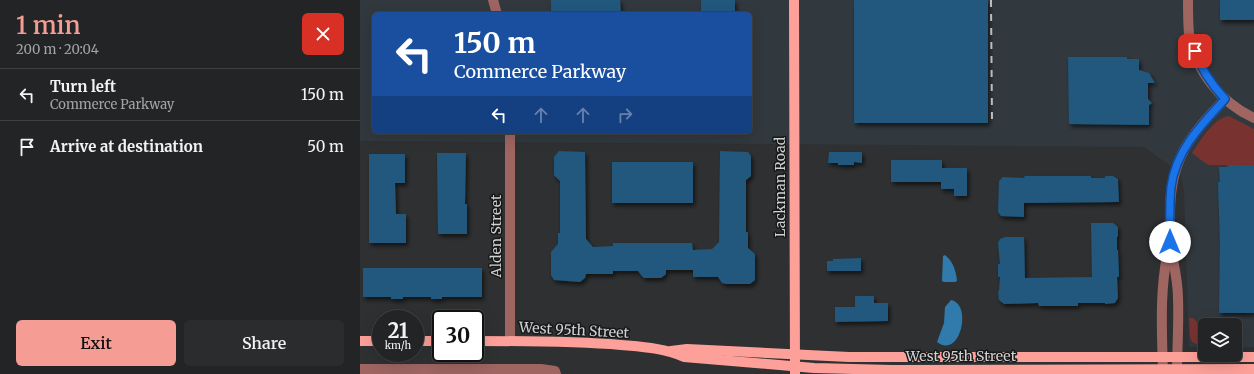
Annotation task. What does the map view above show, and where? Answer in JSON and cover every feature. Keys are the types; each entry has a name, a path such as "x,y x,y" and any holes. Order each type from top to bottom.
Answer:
{"main road":[{"name":"Lackman Road","path":"794,0 795,370"},
{"path":"360,341 372,341"},
{"name":"West 95th Street","path":"484,341 593,342 671,351 687,349 827,356 907,358 1254,357"},
{"name":"West 95th Street","path":"671,351 684,357 795,370 1177,372 1254,369"}],"street":[{"path":"494,0 497,12"},
{"path":"1188,0 1190,34 1198,60 1213,86 1225,99 1254,118"},
{"path":"1163,372 1161,298 1164,268 1170,242 1171,188 1178,161 1190,139 1225,99"},
{"name":"Alden Street","path":"510,134 510,341"},
{"path":"1170,242 1176,269 1178,298 1177,372"},
{"path":"360,368 447,371 541,369 555,373"}],"shaded area":[{"path":"360,0 1254,0 1254,347 1242,348 1242,318 1198,318 1198,347 1189,347 1184,190 1180,173 1144,147 360,141"},
{"path":"1228,116 1254,129 1254,165 1228,165 1226,167 1226,165 1208,165 1192,153 1212,126 1217,121"},
{"path":"1189,318 1193,318 1198,323 1198,345 1192,342 1190,337"}],"water":[{"path":"945,255 954,266 957,281 955,282 942,281 943,256"},
{"path":"951,300 958,304 961,311 961,329 957,338 952,344 945,346 937,342 944,323 945,307"}],"building":[{"path":"551,0 620,0 621,12 551,12"},
{"path":"701,0 735,0 735,12 701,12"},
{"path":"854,0 988,0 988,123 854,123"},
{"path":"1220,0 1254,0 1254,20 1220,20"},
{"path":"1068,57 1127,57 1127,59 1139,59 1139,70 1149,73 1155,83 1148,83 1148,99 1152,103 1149,105 1149,125 1069,124"},
{"path":"559,151 585,152 586,239 593,247 613,246 613,243 692,243 693,250 712,249 719,242 720,151 748,152 751,156 751,176 746,180 746,232 748,232 748,248 755,254 755,280 750,284 726,284 722,283 718,277 693,277 693,270 666,270 666,274 661,278 644,278 638,271 613,271 613,274 586,274 585,278 580,282 554,280 551,275 551,252 558,244 558,233 560,233 560,181 554,175 554,157"},
{"path":"829,152 862,152 862,163 854,162 854,165 838,165 838,163 828,163"},
{"path":"437,153 466,153 465,204 467,204 467,234 438,234"},
{"path":"369,154 405,154 405,183 395,183 396,214 406,214 406,243 369,243"},
{"path":"891,160 942,160 942,168 967,168 967,196 954,196 954,189 941,189 941,182 891,182"},
{"path":"612,162 693,162 693,203 612,203"},
{"path":"1228,165 1254,165 1254,313 1219,313 1220,243 1218,182 1220,182 1219,167 1228,167"},
{"path":"1024,176 1091,176 1091,178 1105,178 1105,176 1113,176 1118,179 1119,202 1024,203 1024,217 1001,216 998,212 999,181 1003,177 1025,178"},
{"path":"1091,223 1113,223 1118,228 1117,250 1119,277 1117,277 1118,298 1115,303 1078,303 1078,306 1039,306 1038,303 1004,304 999,300 998,291 1000,277 998,277 998,264 1000,264 998,243 1000,239 1005,237 1024,237 1025,278 1092,277"},
{"path":"861,258 861,271 827,271 827,261 833,261 833,259"},
{"path":"363,268 482,268 482,297 442,297 442,299 431,299 431,297 403,297 403,299 391,299 391,297 363,297"},
{"path":"855,296 874,296 874,303 888,303 888,321 835,322 835,307 855,307"}],"railway":[{"path":"991,0 992,121"}],"route":[{"path":"1170,242 1171,188 1178,161 1190,139 1225,99 1206,76 1195,51"}]}
